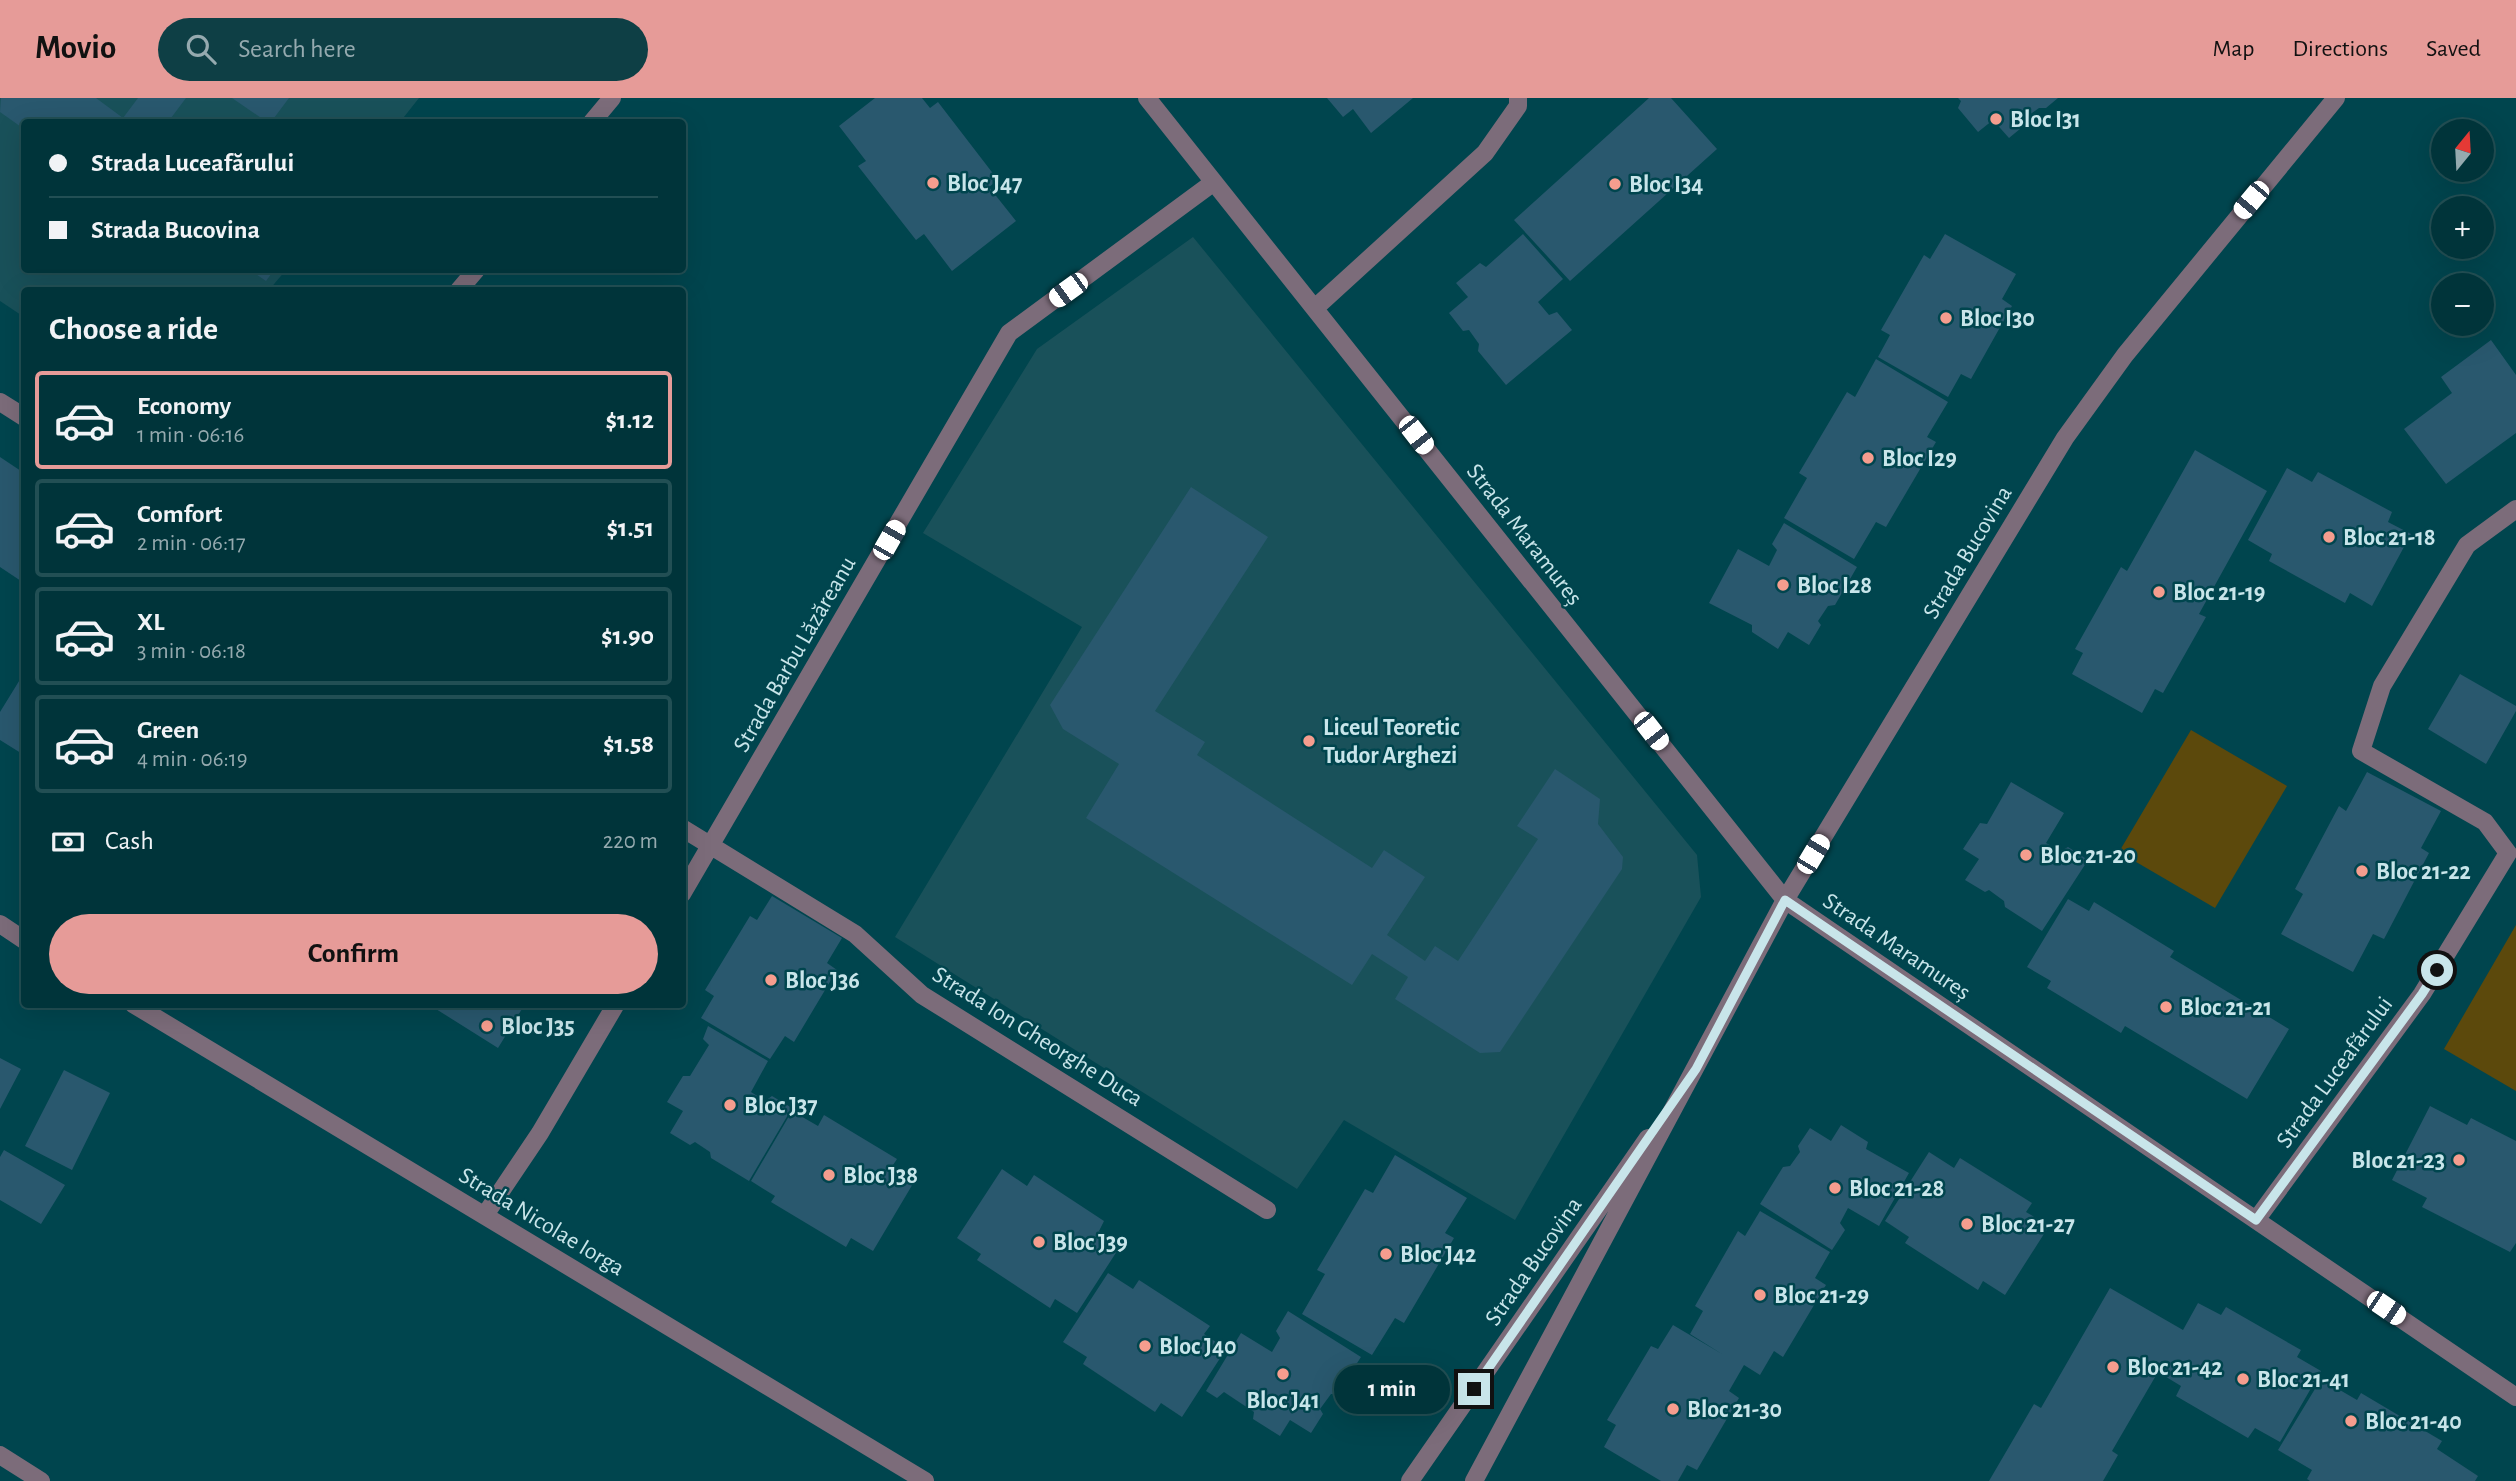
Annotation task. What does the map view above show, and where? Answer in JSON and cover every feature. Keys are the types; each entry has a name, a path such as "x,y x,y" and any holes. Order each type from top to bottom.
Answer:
{"street":[{"path":"594,119 612,98"},
{"name":"Strada Maramureș","path":"1147,98 1785,900 2516,1397"},
{"path":"1315,308 1485,153 1518,106 1518,98"},
{"name":"Strada Bucovina","path":"1474,1481 1785,900 2065,438 2125,355 2336,98"},
{"name":"Strada Barbu Lăzăreanu","path":"686,887 1009,333 1214,182"},
{"path":"462,287 473,273"},
{"path":"0,402 21,415"},
{"name":"Strada Luceafărului","path":"2256,1220 2422,994 2508,853 2485,822 2361,751 2382,686 2467,545 2516,509"},
{"name":"Strada Ion Gheorghe Duca","path":"686,830 855,934 922,995 1267,1210"},
{"path":"0,924 21,938"},
{"name":"Strada Nicolae Iorga","path":"140,1008 925,1481"},
{"path":"485,1215 546,1122 615,1008"},
{"name":"Strada Bucovina","path":"1410,1481 1696,1069"},
{"path":"0,1455 41,1481"}],"shaded area":[{"path":"0,98 419,98 402,119 21,119 21,273 283,273 272,287 21,287 21,315 0,301"},
{"name":"Liceul Teoretic Tudor Arghezi","path":"1193,237 1697,855 1701,897 1515,1220 1344,1120 1297,1189 895,937 1082,627 923,533 1037,349"},
{"path":"2191,730 2287,786 2215,908 2119,852"},
{"path":"2516,925 2516,1091 2444,1049"}],"building":[{"path":"1,98 96,98 123,118 138,98 186,98 170,119 21,119 21,127 0,112"},
{"path":"232,98 289,98 273,119 263,119"},
{"name":"Bloc J47","path":"875,98 922,98 930,108 938,102 998,180 989,187 1016,221 952,271 924,234 916,240 858,166 866,161 839,126"},
{"path":"1327,98 1413,98 1371,133 1353,109 1343,117"},
{"name":"Bloc I34","path":"1649,98 1671,98 1717,149 1570,281 1514,220"},
{"name":"Bloc I31","path":"1958,98 2058,98 2046,108 2039,108 2025,118 2026,124 2009,138 1993,120 1978,132 1958,108 1961,101"},
{"path":"1523,234 1563,279 1538,302 1549,315 1557,312 1572,330 1506,385 1478,351 1479,344 1469,330 1463,331 1449,313 1468,297 1456,283 1480,263 1486,267"},
{"name":"Bloc I30","path":"1945,234 2016,274 2002,299 2012,306 1971,379 1961,374 1948,397 1878,357 1890,335 1881,330 1924,255 1930,259"},
{"path":"254,273 272,273 266,281"},
{"path":"2491,340 2516,375 2516,433 2446,484 2404,429 2452,393 2441,377"},
{"name":"Bloc I29","path":"1876,359 1948,402 1927,437 1936,442 1886,527 1876,522 1854,559 1784,518 1807,478 1799,473 1847,392 1855,397"},
{"name":"Bloc 21-19","path":"2195,450 2267,491 2199,614 2206,617 2163,693 2155,689 2142,713 2072,674 2083,653 2075,649 2121,567 2127,571"},
{"path":"0,457 21,471 21,581 0,567"},
{"name":"Bloc 21-18","path":"2287,468 2312,482 2318,472 2392,512 2388,522 2411,534 2372,606 2350,593 2345,603 2269,561 2272,554 2248,540"},
{"path":"1191,487 1268,537 1155,711 1205,742 1197,755 1372,868 1384,850 1425,877 1387,935 1425,961 1435,946 1458,961 1538,839 1517,826 1555,769 1600,799 1598,824 1623,857 1622,869 1500,1052 1480,1053 1395,999 1408,977 1372,954 1352,985 1086,818 1119,764 1063,729 1050,705"},
{"name":"Bloc I28","path":"1784,523 1857,567 1835,605 1828,606 1818,621 1821,625 1809,645 1788,632 1778,649 1752,632 1752,625 1709,603 1738,549 1769,566 1777,550 1772,544"},
{"path":"2460,674 2516,706 2516,711 2486,764 2428,729"},
{"path":"21,678 21,753 0,740 0,712"},
{"name":"Bloc 21-22","path":"2367,772 2441,811 2421,848 2429,853 2384,939 2373,934 2353,972 2281,934 2303,894 2295,889 2339,806 2346,811"},
{"name":"Bloc 21-20","path":"2011,782 2064,813 2046,843 2061,851 2068,847 2088,860 2042,931 2005,907 2004,901 1989,890 1985,892 1965,880 1979,859 1963,849 1980,823 1987,824"},
{"name":"Bloc J36","path":"772,896 842,938 827,963 837,970 794,1042 785,1036 770,1059 701,1018 714,996 705,990 750,916 757,920"},
{"name":"Bloc 21-21","path":"2068,899 2089,911 2094,902 2174,951 2170,957 2289,1029 2247,1099 2125,1026 2121,1033 2047,988 2051,981 2027,967"},
{"name":"Bloc J35","path":"434,1008 523,1008 498,1048"},
{"name":"Bloc J37","path":"708,1026 768,1061 751,1092 765,1101 772,1096 792,1108 749,1181 711,1158 710,1152 695,1142 690,1145 670,1133 683,1111 667,1102 683,1076 690,1076 709,1045 703,1039"},
{"path":"0,1058 21,1069 0,1109"},
{"path":"64,1070 110,1093 72,1170 25,1146"},
{"name":"Bloc 21-23","path":"2430,1106 2467,1125 2471,1118 2516,1141 2516,1243 2510,1252 2422,1207 2427,1198 2392,1180"},
{"name":"Bloc J38","path":"792,1111 818,1126 824,1115 897,1159 891,1168 914,1182 873,1251 851,1238 846,1247 771,1202 775,1196 751,1181"},
{"name":"Bloc 21-28","path":"1841,1125 1868,1142 1866,1149 1909,1173 1879,1226 1848,1208 1840,1223 1845,1230 1832,1250 1760,1204 1783,1167 1790,1166 1800,1152 1798,1146 1810,1128 1831,1141"},
{"path":"4,1150 65,1185 41,1224 0,1200 0,1157"},
{"name":"Bloc 21-27","path":"1929,1152 1954,1168 1960,1158 2032,1203 2026,1212 2049,1226 2005,1295 1983,1281 1978,1290 1905,1243 1909,1237 1885,1221"},
{"name":"Bloc J42","path":"1395,1155 1467,1198 1445,1233 1454,1238 1404,1323 1395,1318 1372,1355 1302,1314 1325,1274 1317,1270 1365,1189 1373,1193"},
{"name":"Bloc J39","path":"1002,1169 1027,1186 1034,1175 1104,1221 1099,1231 1121,1245 1077,1313 1055,1299 1050,1308 977,1260 981,1254 957,1238"},
{"path":"1760,1211 1830,1252 1815,1278 1826,1285 1783,1357 1774,1351 1760,1375 1744,1365 1729,1391 1739,1398 1697,1470 1687,1465 1678,1481 1661,1481 1604,1447 1616,1425 1607,1420 1651,1346 1658,1349 1673,1325 1722,1354 1690,1334 1703,1311 1695,1306 1738,1231 1745,1236"},
{"name":"Bloc J40","path":"1108,1273 1133,1289 1139,1280 1210,1326 1204,1334 1226,1349 1182,1417 1161,1403 1155,1412 1083,1364 1087,1357 1063,1342"},
{"path":"2110,1288 2183,1330 2198,1303 2221,1315 2226,1307 2301,1350 2297,1357 2321,1371 2280,1442 2255,1428 2248,1438 2176,1396 2181,1386 2158,1372 2112,1451 2118,1455 2103,1481 1989,1481 2034,1404 2041,1408"},
{"name":"Bloc J41","path":"1288,1311 1361,1357 1337,1394 1331,1394 1320,1409 1323,1414 1311,1433 1290,1420 1280,1436 1253,1419 1254,1412 1224,1392 1217,1398 1206,1391 1241,1333 1272,1352 1280,1338 1276,1331"},
{"name":"Bloc 21-40","path":"2321,1379 2357,1400 2361,1393 2442,1441 2437,1449 2478,1476 2475,1481 2310,1481 2307,1479 2312,1470 2278,1450"}],"place":[{"name":"Bloc I31","path":"1996,119"},
{"name":"Bloc J47","path":"933,183"},
{"name":"Bloc I34","path":"1615,184"},
{"name":"Bloc I30","path":"1946,318"},
{"name":"Bloc I29","path":"1868,458"},
{"name":"Bloc 21-18","path":"2329,537"},
{"name":"Bloc I28","path":"1783,585"},
{"name":"Bloc 21-19","path":"2159,592"},
{"name":"Liceul Teoretic Tudor Arghezi","path":"1309,741"},
{"name":"Bloc 21-20","path":"2026,855"},
{"name":"Bloc 21-22","path":"2362,871"},
{"name":"Bloc J36","path":"771,980"},
{"name":"Bloc 21-21","path":"2166,1007"},
{"name":"Bloc J35","path":"487,1026"},
{"name":"Bloc J37","path":"730,1105"},
{"name":"Bloc 21-23","path":"2459,1160"},
{"name":"Bloc J38","path":"829,1175"},
{"name":"Bloc 21-28","path":"1835,1188"},
{"name":"Bloc 21-27","path":"1967,1224"},
{"name":"Bloc J39","path":"1039,1242"},
{"name":"Bloc J42","path":"1386,1254"},
{"name":"Bloc 21-29","path":"1760,1295"},
{"name":"Bloc J40","path":"1145,1346"},
{"name":"Bloc 21-42","path":"2113,1367"},
{"name":"Bloc J41","path":"1283,1374"},
{"name":"Bloc 21-41","path":"2243,1379"},
{"name":"Bloc 21-30","path":"1673,1409"},
{"name":"Bloc 21-40","path":"2351,1421"}],"route":[{"path":"1474,1389 1696,1069 1785,900 2256,1220 2437,970"}]}
